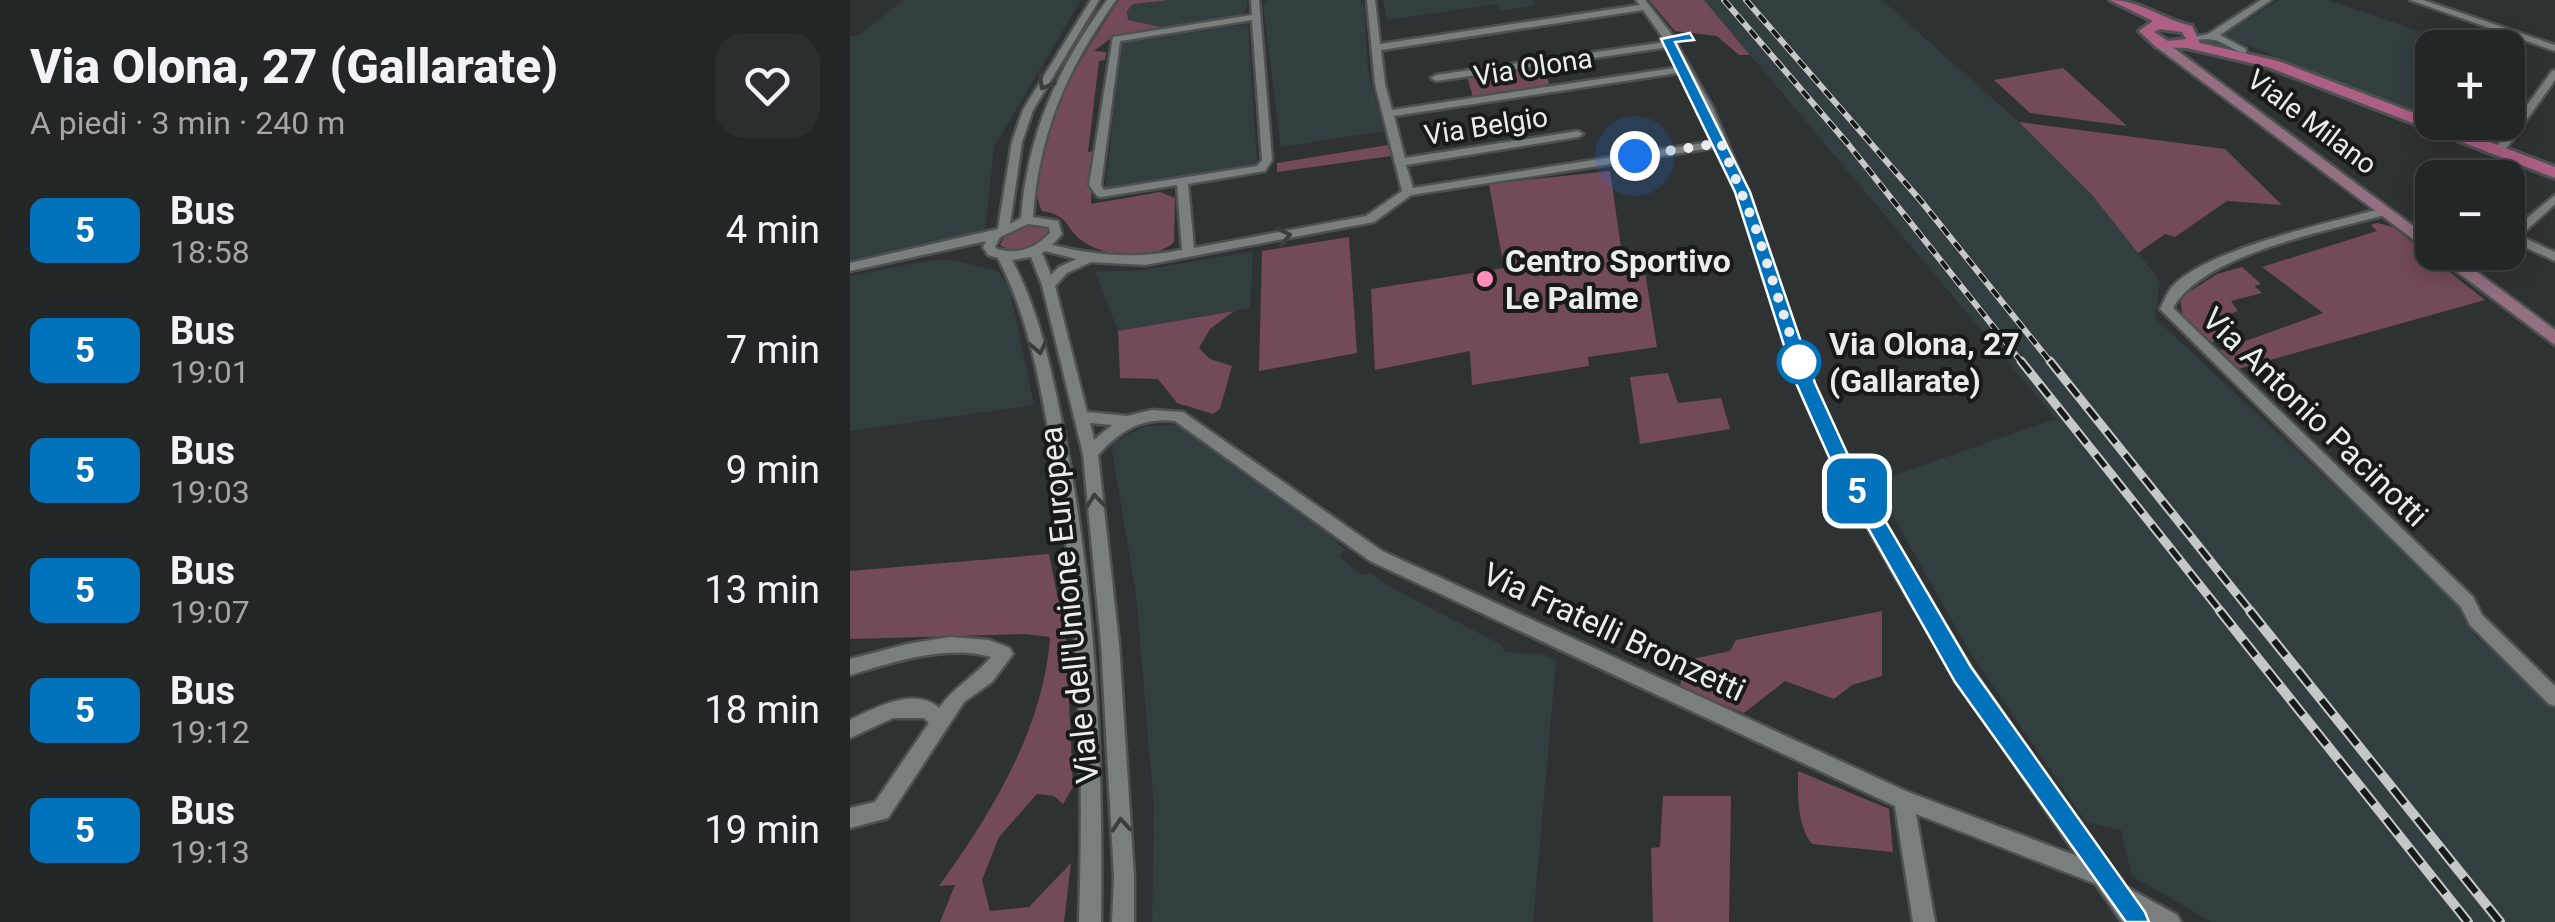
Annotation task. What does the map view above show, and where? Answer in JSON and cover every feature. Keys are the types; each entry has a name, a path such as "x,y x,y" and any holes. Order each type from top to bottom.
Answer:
{"main road":[{"name":"Viale Milano","path":"2102,0 2153,39"},
{"path":"2117,0 2173,25 2191,40 2273,64"},
{"path":"2173,25 2152,26 2153,39 2191,40 2243,51 2555,174"}],"street":[{"path":"998,255 989,247 999,232 1017,142 1028,110 1096,0"},
{"path":"1026,220 1036,140 1045,111 1112,0"},
{"path":"1255,0 1267,160 1261,169 1101,194 1095,185 1113,44 1124,35 1256,17"},
{"name":"Via Belgio","path":"1371,0 1375,48 1408,192"},
{"path":"2191,40 2215,33 2266,0"},
{"path":"2414,0 2555,48"},
{"path":"1375,48 1643,4 1686,68 1721,143 1755,226 1816,410 1843,466 1963,674 2135,922"},
{"path":"2215,33 2243,51"},
{"name":"Viale Milano","path":"2153,39 2415,235"},
{"name":"Viale Milano","path":"2191,40 2182,52 2206,77"},
{"name":"Via Olona","path":"1436,78 1671,44"},
{"name":"Via Olona","path":"1388,114 1686,68"},
{"path":"2499,151 2555,74"},
{"name":"Via Belgio","path":"1402,162 1578,134"},
{"path":"927,252 998,255 1040,249 1145,262 1370,219 1408,192 1721,143"},
{"path":"1183,184 1188,254"},
{"path":"2525,225 2555,198"},
{"name":"Via Antonio Pacinotti","path":"2384,212 2220,261 2168,297 2166,309 2467,602 2476,620 2555,698"},
{"path":"850,267 927,252 999,232 1026,220 1047,220 1089,258"},
{"path":"1040,249 1057,229"},
{"path":"2525,245 2555,257"},
{"name":"Viale dell'Unione Europea","path":"1040,249 1090,454 1110,643 1124,877 1123,922"},
{"name":"Viale dell'Unione Europea","path":"998,255 1029,302 1067,477 1087,631 1090,922"},
{"path":"1048,285 1063,270 1089,258"},
{"path":"2463,270 2555,338"},
{"name":"Via Fratelli Bronzetti","path":"1081,417 1125,421 1147,413 1178,416 1376,556 1904,800 2108,884 2170,922"},
{"path":"1090,454 1125,421"},
{"path":"850,666 914,650 968,644 994,647 1004,654 986,676 958,696 882,811 850,818"},
{"path":"850,729 892,709 928,709 939,721"},
{"path":"1904,800 1924,922"}],"shaded area":[{"path":"903,0 1081,0 994,147 985,230 970,238 850,260 850,36 860,35"},
{"path":"1119,0 1170,0 1133,4 1127,11 1128,20 1161,27 1115,35 1094,51 1106,52 1105,60 1099,61 1088,152 1094,151 1091,204 1160,192 1175,198 1174,242 1142,255 1117,254 1084,242 1063,220 1042,211 1036,188 1038,161 1059,102"},
{"path":"1247,0 1247,9 1239,17 1161,27 1128,20 1127,11 1133,4"},
{"path":"1268,0 1359,0 1364,5 1368,70 1384,131 1281,147 1263,6"},
{"path":"1383,0 1533,0 1534,5 1501,11 1497,4 1387,20"},
{"path":"1649,0 1704,0 1750,55 1739,55 1717,36 1675,31"},
{"path":"1704,0 1882,0 2019,122 2092,195 2160,281 2155,318 2457,601 2474,635 2555,702 2555,922 2212,922 2132,876 2121,830 2086,822 1969,651 1874,482 2056,419"},
{"path":"2279,0 2327,0 2416,30 2415,113 2223,35"},
{"path":"1248,24 1257,164 1105,192 1121,43"},
{"path":"1544,65 1550,87 1473,97 1467,77"},
{"path":"2063,68 2127,126 2030,113 1994,80"},
{"path":"2019,122 2225,149 2282,205 2227,201 2175,237 2165,234 2138,253 2092,195"},
{"path":"1388,145 1391,156 1277,172 1277,163"},
{"path":"1610,171 1624,268 1644,266 1657,347 1588,357 1589,366 1472,385 1470,351 1375,370 1371,289 1504,268 1489,184"},
{"path":"1029,223 1043,224 1049,230 1040,242 1021,250 1000,245 1007,232"},
{"path":"2371,225 2393,227 2415,244 2415,270 2447,270 2485,300 2238,369 2218,351 2323,313 2262,267 2377,231"},
{"path":"1349,237 1357,353 1259,371 1262,251"},
{"path":"1253,251 1250,308 1118,331 1095,272 1143,270"},
{"path":"953,260 998,271 1009,286 1034,405 850,431 850,276 925,261"},
{"path":"2242,267 2261,284 2254,286 2262,293 2231,301 2238,311 2207,323 2225,339 2209,343 2183,319 2180,298 2217,274"},
{"path":"1234,311 1210,329 1199,348 1210,359 1232,366 1220,409 1213,414 1177,403 1158,379 1120,378 1118,331"},
{"path":"1668,373 1678,403 1721,398 1730,429 1640,444 1630,377"},
{"path":"1181,425 1330,535 1345,550 1339,556 1362,575 1371,573 1397,591 1502,645 1504,652 1543,654 1556,661 1533,922 1152,922 1154,807 1136,594 1111,444 1145,426"},
{"path":"1049,554 1066,639 1073,787 1063,804 1054,796 1037,794 999,837 982,880 990,911 1029,907 1071,863 1064,922 940,922 955,885 939,886 1012,769 1037,704 1050,637 1025,634 850,639 850,571"},
{"path":"1882,611 1882,676 1852,685 1834,699 1785,681 1744,713 1680,688 1683,661 1730,651 1736,640"},
{"path":"1798,771 1889,809 1893,852 1812,844 1801,819"},
{"path":"1663,796 1731,796 1729,922 1653,922 1651,848 1660,847"}],"railway":[{"path":"1724,0 1848,144 2023,364"},
{"path":"1746,0 1921,201 2052,364"},
{"path":"2021,361 2222,613"},
{"path":"2050,361 2252,613"},
{"path":"2220,611 2468,922"},
{"path":"2250,611 2500,922"}],"bus line":[{"name":"5","path":"1690,37 1668,39 1686,68 1742,192 1806,383 1843,466 1963,674 2135,922"}],"place":[{"name":"Centro Sportivo Le Palme","path":"1485,279"},
{"name":"Via Olona, 27 (Gallarate)","path":"1799,362"}],"route":[{"path":"1635,156 1721,143 1755,226 1799,362"}]}
